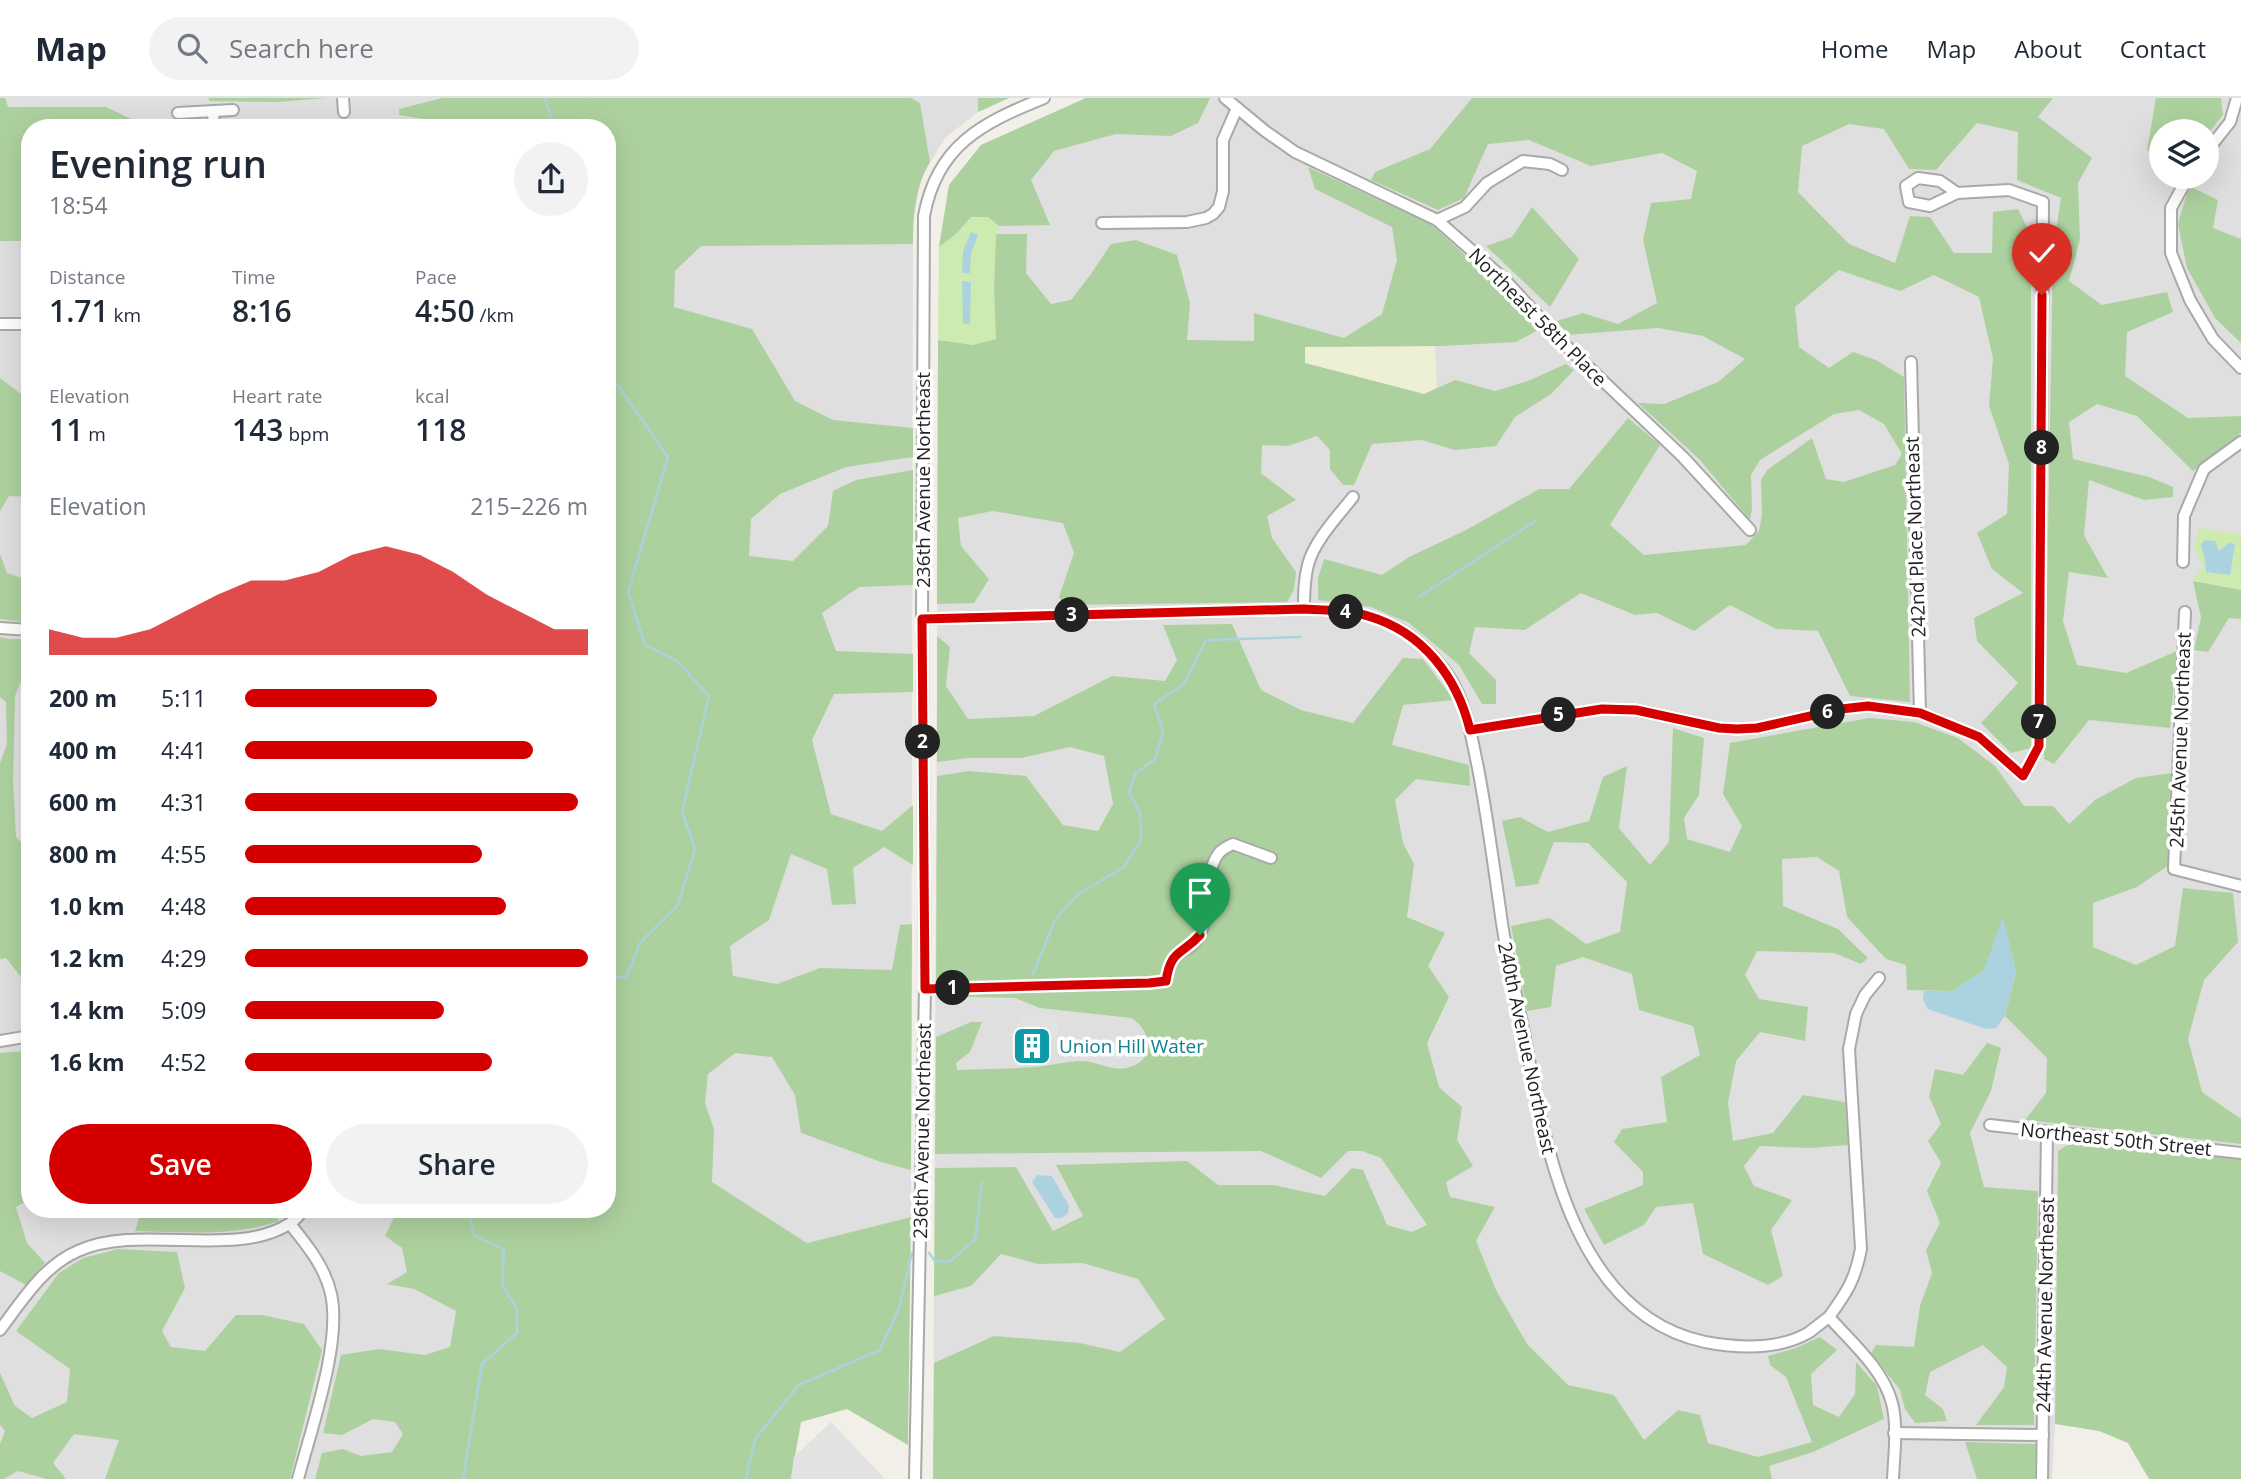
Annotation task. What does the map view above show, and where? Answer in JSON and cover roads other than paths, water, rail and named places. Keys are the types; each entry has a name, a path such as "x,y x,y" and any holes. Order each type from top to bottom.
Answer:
{"street":[{"path":"343,98 344,112"},
{"name":"236th Avenue Northeast","path":"915,1479 925,989 923,233 927,202 934,180 947,158 961,142 987,123 1044,98"},
{"name":"Northeast 58th Place","path":"1225,98 1295,152 1437,220 1504,279 1560,341 1683,457 1750,530"},
{"path":"2219,136 2230,122 2237,99"},
{"path":"1102,223 1187,222 1213,214 1219,207 1223,191 1223,139 1237,108"},
{"path":"178,113 233,110"},
{"path":"213,111 213,119"},
{"path":"1437,220 1465,207 1488,183 1523,162 1550,164 1562,170"},
{"path":"2181,189 2171,208 2171,253 2190,300 2213,339 2241,368"},
{"path":"1470,730 1602,709 1636,710 1719,728 1757,728 1841,709 1868,706 1920,713 1979,737 2023,776 2039,746 2043,202 2009,190 1957,193"},
{"path":"0,324 21,324"},
{"name":"242nd Place Northeast","path":"1910,362 1920,713"},
{"path":"2183,562 2184,516 2204,469 2241,442"},
{"path":"1304,609 1308,562 1328,527 1353,497"},
{"name":"240th Avenue Northeast","path":"922,619 1304,609 1367,615 1396,626 1418,641 1455,685 1465,708 1491,844 1501,918 1540,1120 1552,1166 1581,1237 1605,1275 1629,1304 1648,1320 1696,1340 1742,1347 1771,1344 1808,1333 1829,1317"},
{"name":"245th Avenue Northeast","path":"2185,612 2174,869 2241,886"},
{"path":"0,628 21,630"},
{"path":"925,989 1166,981 1168,965 1177,953 1189,947 1200,935 1213,864 1220,851 1233,844 1271,858"},
{"path":"1880,978 1865,995 1856,1014 1849,1049 1861,1249 1851,1286 1829,1317 1881,1376 1893,1406 1893,1479"},
{"path":"0,1041 21,1038"},
{"name":"Northeast 50th Street","path":"1990,1125 2241,1153"},
{"name":"244th Avenue Northeast","path":"2042,1479 2047,1132"},
{"path":"0,1330 47,1270 77,1251 102,1243 129,1240 235,1239 263,1235 290,1224 296,1218"},
{"path":"290,1224 308,1245 322,1268 331,1294 333,1322 330,1350 299,1479"},
{"path":"1894,1433 2043,1435"}],"water":[{"path":"971,232 978,235 971,253 970,273 962,273 963,251"},
{"path":"962,281 971,282 970,324 963,324"},
{"path":"2205,540 2215,541 2219,551 2229,543 2235,544 2230,575 2206,572 2201,545"},
{"path":"2003,917 2016,971 2005,1016 1996,1028 1986,1029 1928,1009 1923,1000 1924,991 1953,991 1984,970"},
{"path":"1037,1175 1052,1176 1069,1206 1068,1213 1062,1218 1055,1218 1032,1182"}],"waterway":[{"path":"545,98 551,119"},
{"path":"616,383 668,457 628,592 645,645 677,661 709,696 682,812 695,849 678,905 640,943 627,976 616,978"},
{"path":"1419,597 1537,520"},
{"path":"1033,974 1055,920 1077,895 1124,867 1141,840 1140,813 1129,792 1135,774 1155,759 1163,732 1154,704 1184,684 1206,640 1300,637"},
{"path":"929,1253 935,1261 949,1262 975,1240 982,1182"},
{"path":"463,1479 482,1364 517,1333 517,1309 502,1285 504,1250 474,1235 470,1218"},
{"path":"746,1479 755,1439 799,1385 880,1350 899,1308 912,1253"}],"place":[{"name":"Union Hill Water","path":"1032,1046"}]}
